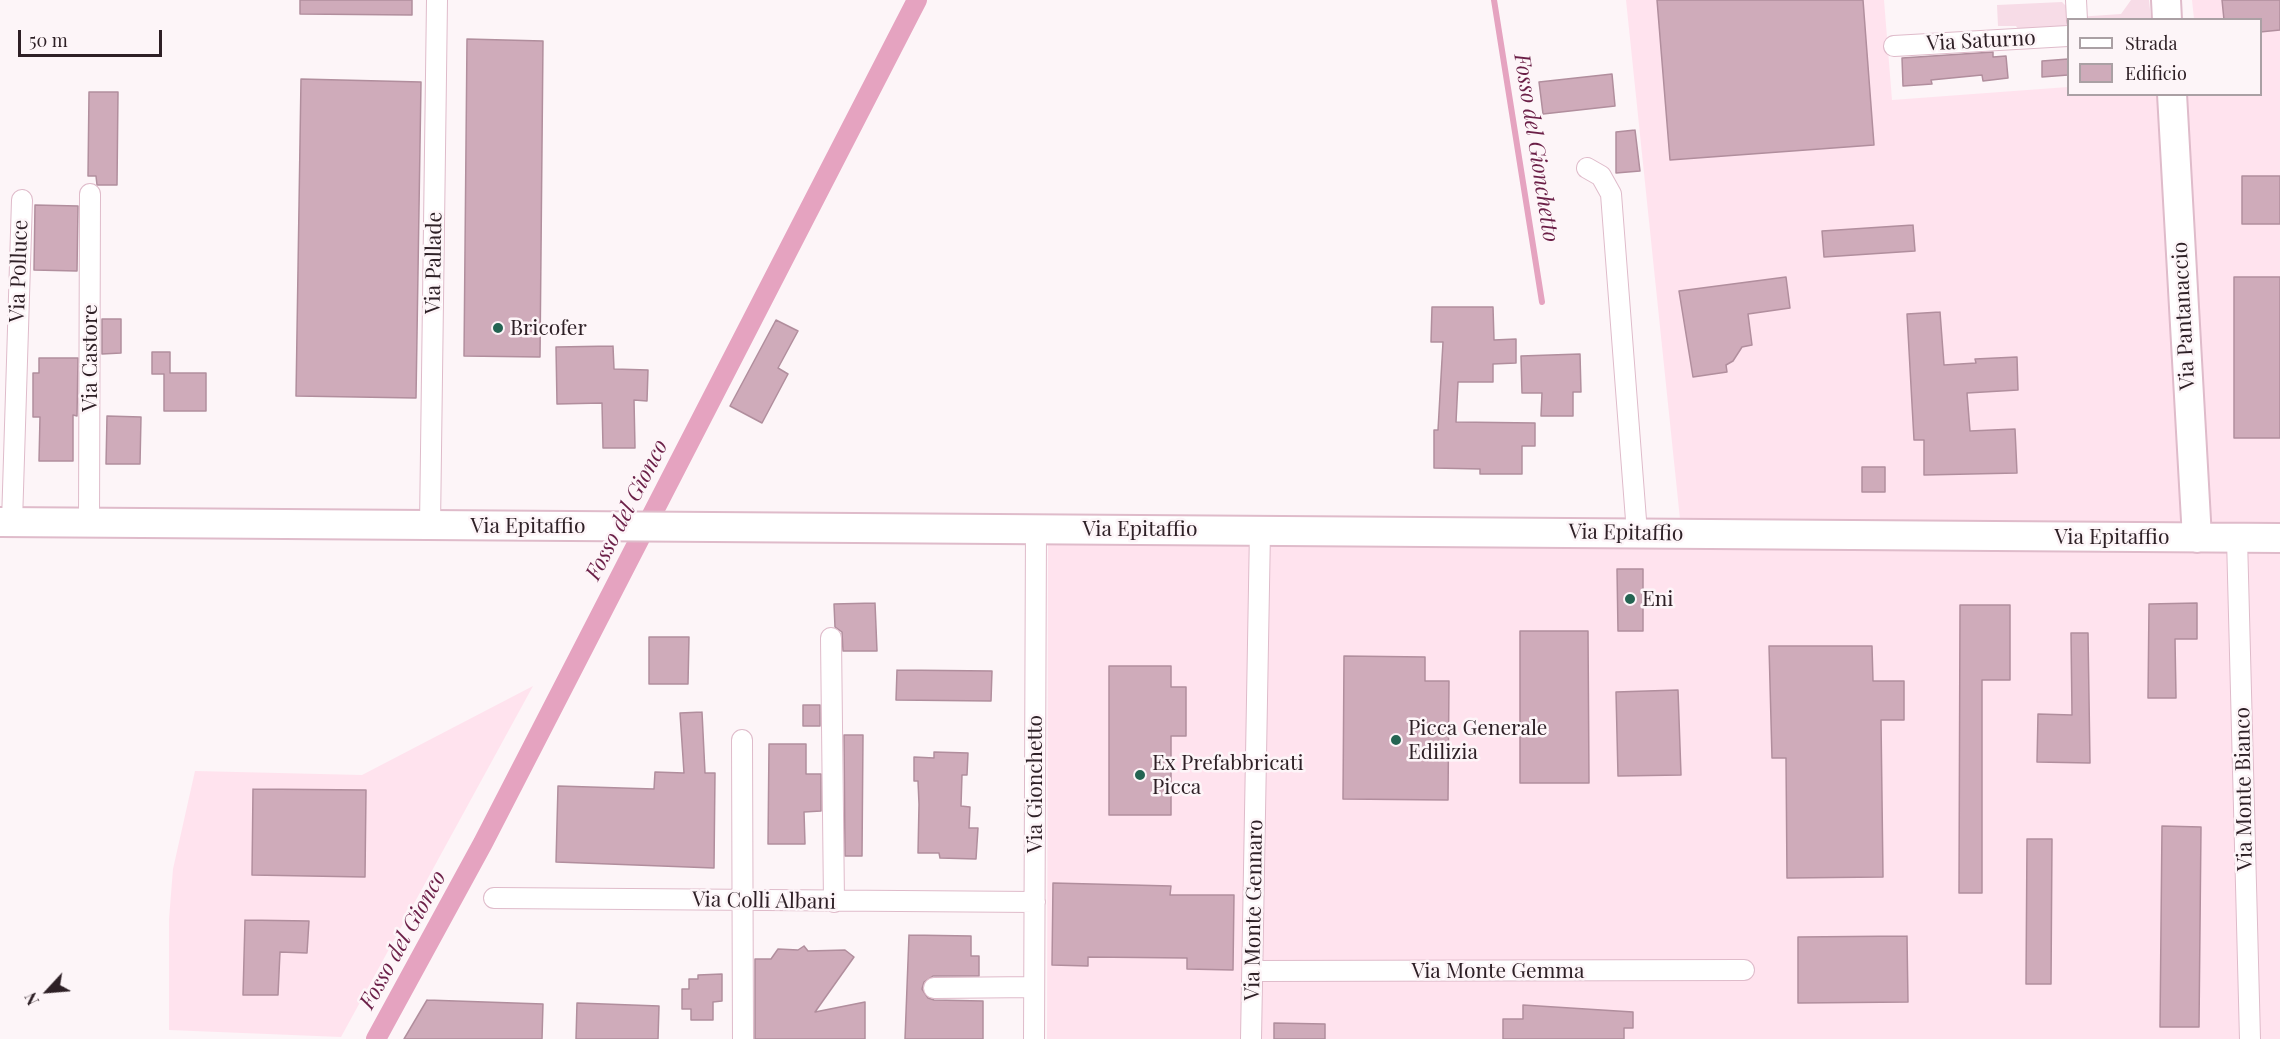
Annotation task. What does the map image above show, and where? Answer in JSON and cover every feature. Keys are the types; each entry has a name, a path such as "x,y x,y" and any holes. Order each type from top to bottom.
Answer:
{"main road":[{"path":"2166,0 2167,18"},
{"name":"Via Pantanaccio","path":"2172,96 2197,538"},
{"name":"Via Epitaffio","path":"6,522 2280,538"}],"street":[{"name":"Via Pallade","path":"430,526 437,0"},
{"path":"2076,0 2077,18"},
{"name":"Via Saturno","path":"1894,46 2067,36"},
{"path":"1587,168 1601,176 1611,195 1637,533"},
{"name":"Via Castore","path":"89,523 90,194"},
{"name":"Via Polluce","path":"6,522 22,200"},
{"name":"Via Gionchetto","path":"1034,1039 1036,528"},
{"name":"Via Monte Gennaro","path":"1251,1039 1260,530"},
{"name":"Via Monte Bianco","path":"2237,538 2250,1039"},
{"path":"831,638 834,902"},
{"path":"742,740 743,1039"},
{"name":"Via Colli Albani","path":"494,898 1035,902"},
{"name":"Via Monte Gemma","path":"1252,971 1744,970"},
{"path":"934,988 1034,987"}],"shaded area":[{"path":"1626,0 1884,0 1892,100 2067,87 2067,96 2262,96 2262,18 2194,18 2192,0 2280,0 2280,1039 1047,1039 1048,542 1683,548"},
{"path":"2131,0 2149,0 2151,18 2067,18 2067,28 2020,32 2016,26 1998,26 1997,5 2062,2 2077,17 2121,14"},
{"path":"533,686 341,1037 169,1030 169,919 173,869 195,771 362,775"}],"building":[{"path":"300,0 412,0 412,15 300,14"},
{"path":"1657,0 1863,0 1874,145 1670,160"},
{"path":"2222,0 2280,0 2280,30 2262,32 2262,18 2224,18"},
{"path":"467,39 543,41 540,357 464,356"},
{"path":"1993,52 1993,57 2006,56 2008,78 1983,81 1982,75 1931,80 1932,84 1903,86 1902,58"},
{"path":"2067,59 2067,75 2042,77 2042,61"},
{"path":"1612,74 1615,106 1543,114 1539,82"},
{"path":"301,79 421,82 416,398 296,396"},
{"path":"89,92 118,92 117,185 97,185 96,176 88,176"},
{"path":"1635,130 1640,171 1616,173 1616,132"},
{"path":"2242,176 2280,176 2280,224 2242,224"},
{"path":"35,205 78,206 77,271 34,270"},
{"path":"1913,225 1915,251 1824,257 1822,231"},
{"path":"1786,277 1790,308 1748,314 1752,345 1742,347 1733,361 1726,365 1727,372 1693,377 1679,291"},
{"path":"2234,277 2280,277 2280,438 2234,438"},
{"path":"1432,307 1493,307 1494,340 1516,339 1516,363 1493,364 1493,382 1458,382 1456,422 1535,423 1535,446 1522,446 1522,474 1480,474 1480,469 1434,468 1434,430 1438,430 1443,342 1431,342"},
{"path":"1940,312 1944,365 1976,363 1975,359 2017,357 2018,390 1967,393 1970,431 2015,429 2017,473 1924,475 1924,440 1914,440 1907,314"},
{"path":"102,319 121,319 121,353 102,354"},
{"path":"776,320 798,331 778,368 788,374 762,423 730,406"},
{"path":"613,346 614,369 648,370 647,401 634,400 635,448 603,448 602,403 557,404 556,347"},
{"path":"152,352 170,352 170,373 206,373 206,411 164,411 164,374 152,374"},
{"path":"1580,354 1581,392 1573,392 1573,416 1541,416 1542,393 1522,393 1521,356"},
{"path":"39,358 78,358 77,416 73,415 73,461 39,461 40,417 33,417 33,373 39,373"},
{"path":"107,416 141,417 140,464 106,464"},
{"path":"1862,467 1885,467 1885,492 1862,492"},
{"path":"1617,569 1643,569 1643,631 1618,631"},
{"path":"875,603 877,651 843,651 842,632 835,627 834,604"},
{"path":"2197,603 2197,639 2175,639 2176,698 2148,698 2149,604"},
{"path":"1960,605 2010,605 2010,680 1982,680 1982,893 1959,893"},
{"path":"1520,631 1588,631 1589,783 1520,783"},
{"path":"2071,633 2088,633 2090,763 2037,762 2038,714 2072,715"},
{"path":"649,637 689,637 688,684 649,684"},
{"path":"1769,646 1872,646 1873,681 1904,681 1904,720 1881,720 1883,877 1787,878 1786,758 1772,758"},
{"name":"Picca Generale Edilizia","path":"1344,656 1425,657 1425,681 1449,681 1448,800 1343,799"},
{"name":"Ex Prefabbricati Picca","path":"1109,666 1171,666 1171,687 1186,687 1186,736 1171,736 1171,815 1109,815"},
{"path":"897,670 992,671 991,701 896,700"},
{"path":"1678,690 1681,775 1618,776 1616,692"},
{"path":"803,705 820,705 820,726 803,726"},
{"path":"702,712 705,773 715,773 714,868 556,862 558,786 654,789 655,772 684,773 680,713"},
{"path":"844,735 863,735 862,856 845,856"},
{"path":"769,744 806,744 806,774 821,774 821,811 804,812 805,844 768,844"},
{"path":"934,752 968,753 967,775 962,775 961,806 970,807 969,828 978,828 976,859 940,858 939,853 918,853 919,804 918,781 914,781 914,757 934,758"},
{"path":"253,789 366,790 365,877 252,875"},
{"path":"2162,826 2201,827 2199,1027 2160,1027"},
{"path":"2027,839 2052,839 2051,984 2026,984"},
{"path":"1053,883 1171,886 1170,895 1234,895 1233,970 1187,969 1187,958 1088,957 1088,966 1052,965"},
{"path":"245,920 309,921 307,953 280,952 278,995 243,995"},
{"path":"909,935 971,936 971,956 979,956 979,976 933,976 924,982 922,989 928,998 934,1000 983,1001 983,1039 905,1039"},
{"path":"1907,936 1908,1002 1798,1003 1798,937"},
{"path":"804,946 808,951 845,950 854,957 815,1012 865,1002 865,1039 755,1039 755,959 771,959 778,949 798,950"},
{"path":"722,974 722,1001 713,1002 713,1020 691,1020 691,1009 682,1009 682,989 689,989 689,979 698,979 698,975"},
{"path":"427,1000 543,1004 542,1039 404,1039"},
{"path":"577,1003 659,1006 658,1039 576,1039"},
{"path":"1523,1005 1633,1012 1633,1028 1624,1028 1624,1039 1503,1039 1503,1019 1523,1019"},
{"path":"1274,1023 1325,1024 1325,1039 1274,1039"}],"waterway":[{"name":"Fosso del Gionco","path":"376,1039 483,843 917,0"},
{"name":"Fosso del Gionchetto","path":"1494,0 1542,302"}],"place":[{"name":"Bricofer","path":"498,328"},
{"name":"Eni","path":"1630,599"},
{"name":"Picca Generale Edilizia","path":"1396,740"},
{"name":"Ex Prefabbricati Picca","path":"1140,775"}]}
